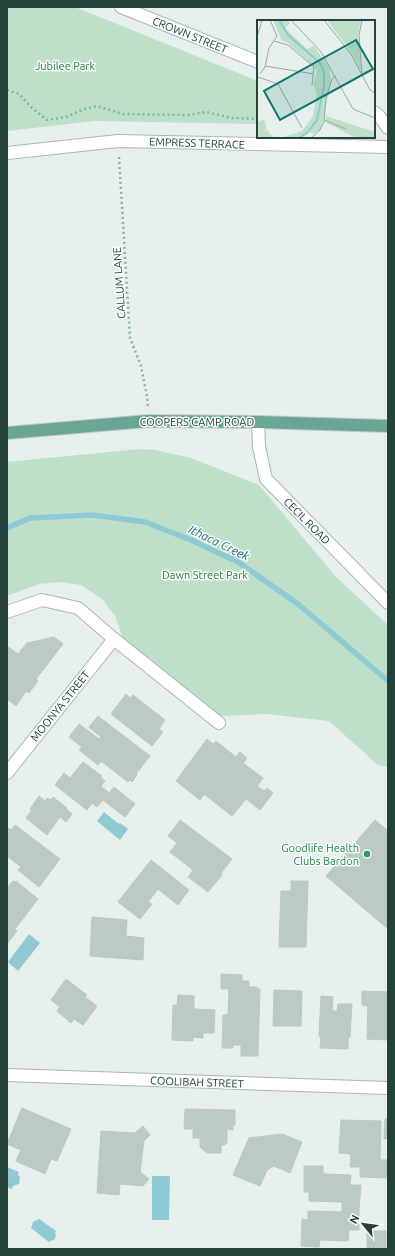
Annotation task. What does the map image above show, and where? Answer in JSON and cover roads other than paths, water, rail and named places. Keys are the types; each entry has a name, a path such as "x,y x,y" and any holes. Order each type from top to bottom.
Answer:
{"main road":[{"name":"COOPERS CAMP ROAD","path":"7,434 148,421 258,422 388,426"}],"street":[{"name":"CROWN STREET","path":"121,7 257,62"},
{"path":"375,113 388,128"},
{"name":"EMPRESS TERRACE","path":"7,154 118,141 388,147"},
{"name":"CECIL ROAD","path":"258,422 259,447 266,479 388,604"},
{"path":"7,612 42,600 78,608 114,639 219,723"},
{"name":"MOONYA STREET","path":"7,773 114,639"},
{"name":"COOLIBAH STREET","path":"7,1075 388,1088"}],"water":[{"path":"104,812 128,829 120,840 97,821"},
{"path":"29,934 40,943 18,971 8,962"},
{"path":"7,1167 19,1172 19,1184 13,1186 12,1189 7,1187"},
{"path":"152,1176 170,1176 169,1220 152,1220"},
{"path":"39,1219 56,1231 55,1239 49,1242 31,1228 33,1222"}],"waterway":[{"name":"Ithaca Creek","path":"7,528 30,518 92,515 145,522 191,540 238,562 298,604 388,681"}],"place":[{"name":"Goodlife Health Clubs Bardon","path":"367,854"}],"park label":[{"name":"Jubilee Park","path":"65,66"},
{"name":"Dawn Street Park","path":"205,575"}]}
